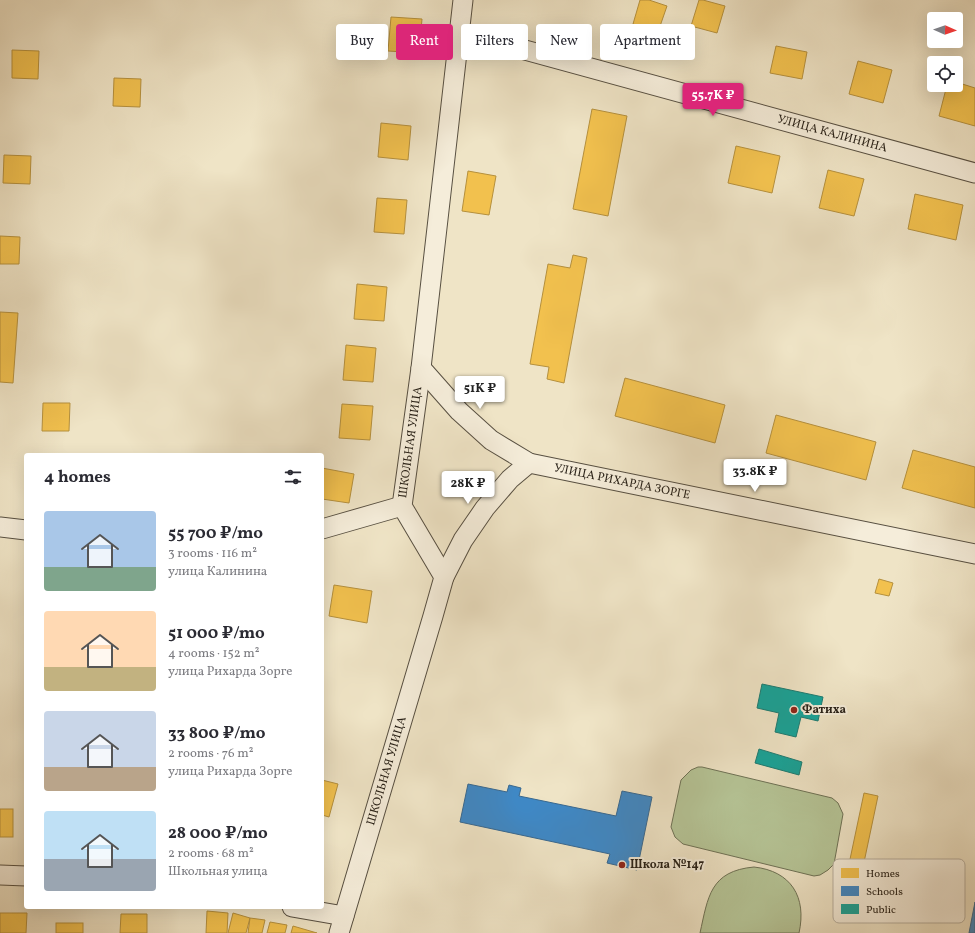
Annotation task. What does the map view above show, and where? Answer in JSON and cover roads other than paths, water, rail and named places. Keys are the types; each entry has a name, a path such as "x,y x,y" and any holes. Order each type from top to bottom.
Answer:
{"street":[{"name":"ШКОЛЬНАЯ УЛИЦА","path":"341,925 444,577 402,506 420,368 463,0"},
{"name":"УЛИЦА КАЛИНИНА","path":"459,32 975,173"},
{"name":"УЛИЦА РИХАРДА ЗОРГЕ","path":"420,368 459,411 491,440 530,463 975,554"},
{"path":"444,577 464,540 485,508 510,479 530,463"},
{"path":"324,528 402,506"},
{"path":"0,527 24,530"},
{"path":"0,874 24,876"},
{"path":"297,909 341,925"}],"place":[{"name":"Фатиха","path":"794,710"},
{"name":"Школа №147","path":"622,865"}]}
